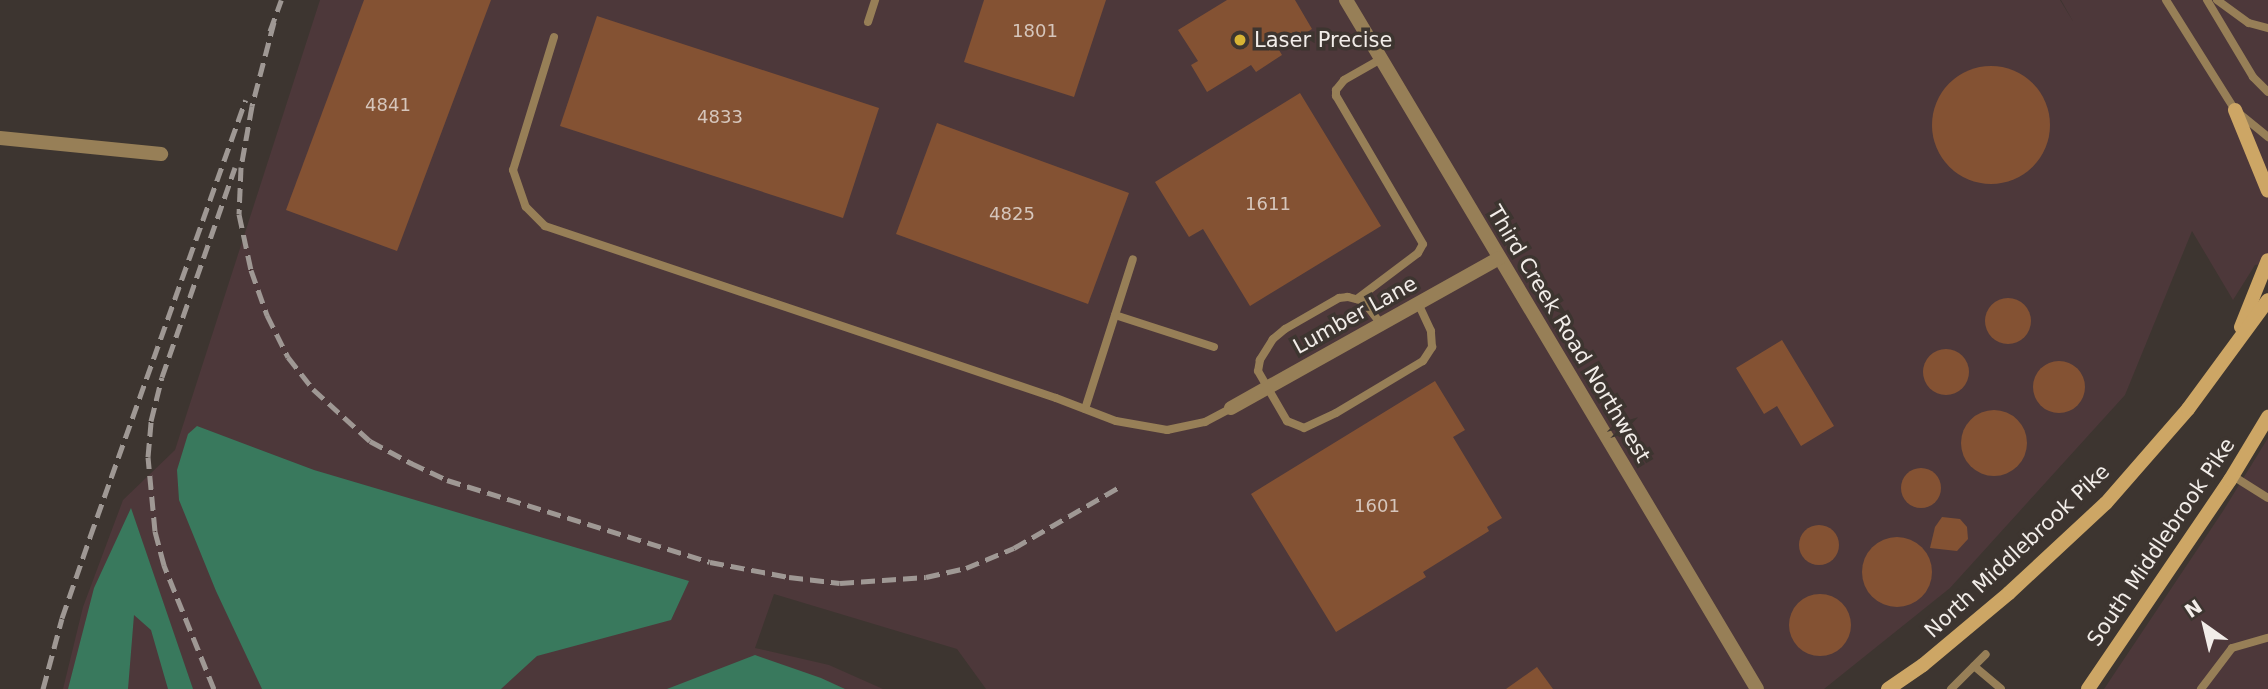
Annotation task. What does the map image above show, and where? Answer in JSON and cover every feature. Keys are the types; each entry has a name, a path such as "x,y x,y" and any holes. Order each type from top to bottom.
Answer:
{"main road":[{"path":"2235,110 2268,191"},
{"path":"2229,354 2268,260"},
{"name":"North Middlebrook Pike","path":"1888,689 1923,665 2009,593 2106,503 2189,409 2268,300"},
{"name":"South Middlebrook Pike","path":"2088,689 2233,476 2268,417"}],"street":[{"name":"Third Creek Road Northwest","path":"1346,0 1757,689"},
{"path":"0,138 161,154"},
{"name":"Lumber Lane","path":"1231,408 1499,258"}],"lane":[{"path":"868,22 875,0"},
{"path":"2166,0 2235,110 2268,136"},
{"path":"2207,0 2253,77 2268,92"},
{"path":"2217,0 2249,23 2268,28"},
{"path":"554,37 513,170 526,207 545,226 1116,421 1167,430 1205,422 1231,408"},
{"path":"1357,299 1418,253 1423,244 1336,96 1336,90 1345,80 1381,59"},
{"path":"1085,409 1133,258"},
{"path":"1381,324 1369,306 1357,299 1339,298 1285,329 1273,339 1260,360 1258,371 1287,421 1304,428 1336,413 1429,355 1431,331 1418,303"},
{"path":"1115,315 1214,347"},
{"path":"2233,476 2268,498"},
{"path":"2201,689 2232,648 2268,638"},
{"path":"1951,689 1986,654"},
{"path":"1974,666 2001,689"}],"shaded area":[{"path":"320,0 2060,0 2074,23 2061,0 2268,0 2268,263 2255,265 2233,300 2192,231 2125,395 1950,588 1824,689 986,689 957,649 774,594 755,648 829,665 883,689 63,689 83,607 123,500 175,450"},
{"path":"2268,438 2268,689 2104,689 2223,511"}],"green space":[{"path":"197,426 314,470 689,581 671,620 537,656 501,689 262,689 216,591 179,500 177,470 188,434"},
{"path":"131,508 193,689 168,689 151,630 134,615 128,689 68,689 94,588"},
{"path":"755,655 821,678 845,689 667,689"}],"building":[{"path":"364,0 491,0 397,251 286,210"},
{"path":"984,0 1106,0 1074,97 964,62"},
{"name":"Laser Precise","path":"1227,0 1295,0 1312,29 1279,50 1282,55 1256,72 1251,65 1207,92 1191,65 1198,61 1178,30"},
{"path":"597,16 879,108 843,218 560,126"},
{"path":"1991,66 2014,70 2033,83 2046,102 2050,125 2046,148 2033,167 2014,180 1991,184 1968,180 1949,167 1936,148 1932,125 1936,102 1949,83 1968,70"},
{"path":"1300,93 1381,226 1250,306 1203,229 1189,237 1155,182"},
{"path":"937,123 1129,193 1088,304 896,234"},
{"path":"2008,298 2025,304 2031,321 2025,338 2008,344 1991,338 1985,321 1991,304"},
{"path":"1782,340 1834,426 1801,446 1777,406 1764,414 1736,368"},
{"path":"1946,349 1963,355 1969,372 1963,389 1946,395 1929,389 1923,372 1929,355"},
{"path":"2059,361 2069,363 2077,369 2083,377 2083,397 2077,405 2069,411 2059,413 2049,411 2041,405 2035,397 2033,387 2035,377 2041,369 2049,363"},
{"path":"1435,381 1465,430 1453,437 1502,518 1487,527 1489,531 1423,572 1426,577 1336,632 1251,494"},
{"path":"1994,410 2007,413 2017,420 2024,430 2027,443 2024,456 2017,466 2007,473 1994,476 1981,473 1971,466 1964,456 1961,443 1964,430 1971,420 1981,413"},
{"path":"1921,468 1929,469 1935,474 1940,480 1940,496 1935,502 1929,507 1921,508 1913,507 1907,502 1902,496 1901,488 1902,480 1907,474 1913,469"},
{"path":"1942,517 1960,519 1967,527 1968,539 1957,551 1930,548 1935,527"},
{"path":"1819,525 1827,526 1833,531 1838,537 1838,553 1833,559 1827,564 1819,565 1811,564 1805,559 1800,553 1799,545 1800,537 1805,531 1811,526"},
{"path":"1897,537 1922,547 1932,572 1922,597 1897,607 1872,597 1862,572 1872,547"},
{"path":"1814,594 1826,594 1842,603 1849,613 1849,637 1842,647 1826,656 1814,656 1803,651 1794,642 1789,631 1789,619 1794,608 1803,599"},
{"path":"1537,667 1553,689 1506,689"}],"railway":[{"path":"270,31 281,0"},
{"path":"274,22 252,106 241,167 239,214 251,270 267,315 288,357 313,389 370,441 447,480 710,562 789,577 840,583 926,577 966,568 1014,548 1121,486"},
{"path":"43,689 62,618 246,100"},
{"path":"214,689 164,565 155,531 148,457 151,421 162,377 235,167"}],"place":[{"name":"Laser Precise","path":"1240,40"}]}
